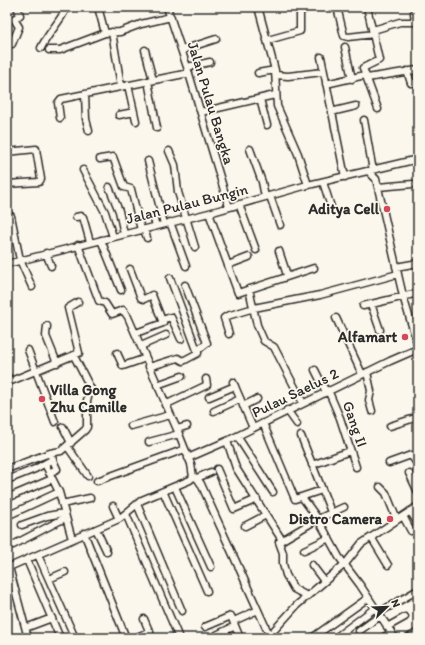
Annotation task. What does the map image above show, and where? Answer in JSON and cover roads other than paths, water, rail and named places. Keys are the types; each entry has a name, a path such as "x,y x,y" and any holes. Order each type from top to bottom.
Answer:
{"street":[{"path":"7,44 12,44 19,27 14,19 20,15 17,7"},
{"path":"41,48 47,36 61,20 67,7"},
{"path":"98,7 105,33"},
{"name":"Jalan Pulau Bangka","path":"167,7 201,112 228,207"},
{"path":"258,7 268,40 275,73 277,106 298,154 308,185"},
{"path":"337,7 344,36 348,37 374,32 400,22 416,22 414,13"},
{"path":"368,7 379,60 364,67 366,77 378,109"},
{"path":"268,40 300,31 300,12 306,8"},
{"path":"49,50 60,50 105,33 127,30 142,24 171,17"},
{"path":"112,32 121,86"},
{"path":"182,50 216,39"},
{"path":"345,47 352,79"},
{"path":"145,50 151,81 157,128"},
{"path":"321,57 345,177"},
{"path":"60,118 59,100 151,81 210,62"},
{"path":"326,84 418,70"},
{"path":"407,71 411,83 418,83"},
{"path":"258,73 301,75 323,72"},
{"path":"128,85 136,121"},
{"path":"85,94 86,119 89,131"},
{"path":"201,112 276,95"},
{"path":"260,99 267,125"},
{"path":"331,112 356,106"},
{"path":"119,115 134,112"},
{"path":"364,120 397,271 418,345"},
{"path":"250,149 267,197 280,225"},
{"path":"7,152 36,150 41,179 39,182 7,184"},
{"path":"169,151 175,165 177,187 184,218 195,247"},
{"path":"100,159 113,156 124,187 131,189 142,229 147,238"},
{"path":"148,160 167,223 186,266"},
{"name":"Jalan Pulau Bungin","path":"7,264 184,218 209,213 308,185 418,160"},
{"path":"83,170 105,212 114,237"},
{"path":"374,171 376,179"},
{"path":"323,182 331,207"},
{"path":"378,187 413,184"},
{"path":"109,187 119,211 124,234"},
{"path":"239,204 256,250"},
{"path":"209,213 238,293 314,268"},
{"path":"11,216 20,260 32,287"},
{"path":"153,216 156,226"},
{"path":"76,217 83,217 90,242"},
{"path":"101,240 121,290"},
{"path":"78,245 99,301 105,303 112,314 121,310 124,311 136,333 149,367 178,431 195,478 267,630"},
{"path":"279,250 287,276"},
{"path":"46,253 51,266"},
{"path":"228,265 248,257"},
{"path":"229,334 224,318 254,308 320,295 418,263"},
{"path":"130,269 141,298 144,299 152,295 163,323 136,333"},
{"path":"170,278 198,350"},
{"path":"149,367 178,358 183,361 198,354 198,350 208,344 185,285"},
{"path":"249,289 257,325 264,341 274,347 303,403"},
{"path":"363,306 418,293"},
{"path":"7,376 11,381 79,353 68,308 78,302"},
{"path":"371,304 380,330"},
{"path":"162,320 171,317 181,339"},
{"path":"336,318 364,373 371,391 369,400 372,411"},
{"path":"47,326 46,336 57,363"},
{"path":"141,346 166,335"},
{"name":"Pulau Saelus 2","path":"188,458 227,441 364,373 415,351 418,345"},
{"path":"28,350 55,422"},
{"path":"117,353 123,366 146,358"},
{"path":"7,469 50,453 59,452 86,428 87,400 91,391 74,356"},
{"name":"Gang II","path":"316,370 340,418 356,467"},
{"path":"157,385 182,376"},
{"path":"165,404 207,385 206,379"},
{"path":"209,397 234,384 253,428"},
{"path":"214,411 240,399"},
{"path":"243,406 258,399"},
{"path":"287,410 297,424"},
{"path":"131,426 170,414"},
{"path":"390,426 418,417"},
{"path":"263,423 295,499 322,490"},
{"path":"149,442 187,426"},
{"path":"63,427 69,444 88,476"},
{"path":"237,436 273,492"},
{"path":"301,436 331,512"},
{"path":"227,441 236,468 282,540"},
{"path":"97,480 185,449"},
{"path":"312,465 350,451"},
{"path":"7,498 51,476 56,469 50,453"},
{"path":"389,463 411,455 418,465"},
{"path":"7,480 45,464 53,459"},
{"path":"45,464 59,492 72,538"},
{"path":"26,638 8,568 72,538 119,519 149,496 175,487 214,470 234,509 256,499"},
{"path":"410,473 418,492"},
{"path":"380,486 386,493 397,520"},
{"path":"175,487 211,567"},
{"path":"163,491 207,591"},
{"path":"7,516 59,492"},
{"path":"302,497 318,519 340,557 346,563 393,635 382,638"},
{"path":"62,504 90,498"},
{"path":"137,504 182,611"},
{"path":"113,506 119,519"},
{"path":"266,638 307,596 346,563 357,549 371,537 418,506"},
{"path":"307,596 294,589 286,575 282,564 283,554 279,543 318,519 344,507"},
{"path":"410,511 418,524"},
{"path":"126,514 179,638"},
{"path":"245,526 266,514"},
{"path":"22,525 47,516 65,515"},
{"path":"13,544 65,515"},
{"path":"403,516 411,530"},
{"path":"96,528 107,552"},
{"path":"84,534 126,638"},
{"path":"371,537 388,565"},
{"path":"304,550 329,538"},
{"path":"38,555 75,638"},
{"path":"27,560 60,638"},
{"path":"312,565 324,581"},
{"path":"49,579 64,572"},
{"path":"336,638 377,612 418,590"},
{"path":"312,638 368,598"},
{"path":"210,638 258,610"},
{"path":"359,631 377,612"},
{"path":"205,627 230,616 236,623 240,638"},
{"path":"387,627 405,617"},
{"path":"28,627 52,618"},
{"path":"144,619 152,638"},
{"path":"135,638 150,631"},
{"path":"408,638 418,632"}],"place":[{"name":"Aditya Cell","path":"387,209"},
{"name":"Alfamart","path":"405,337"},
{"name":"Villa Gong Zhu Camille","path":"42,399"},
{"name":"Distro Camera","path":"390,519"}]}
